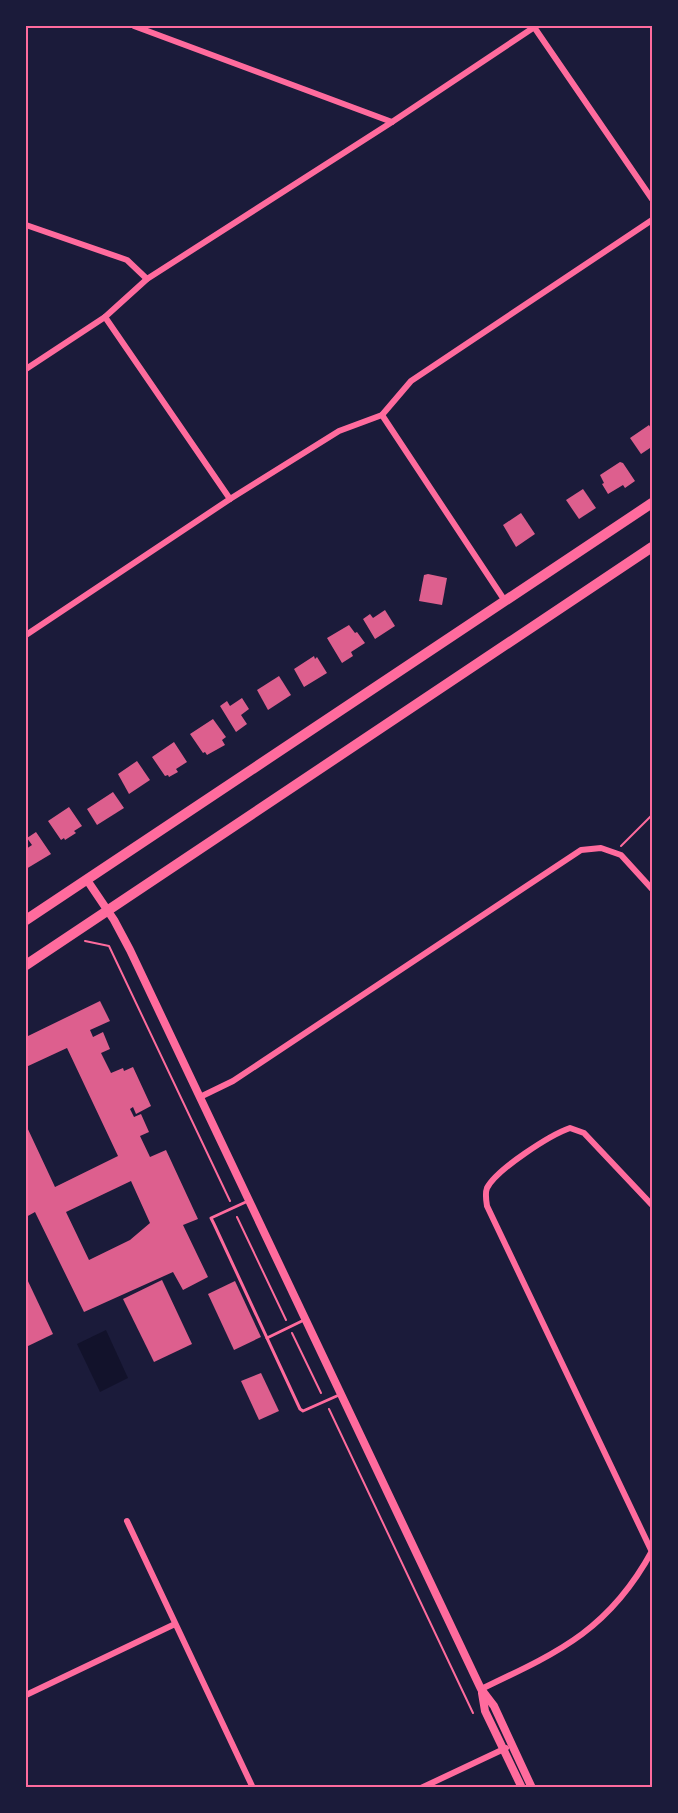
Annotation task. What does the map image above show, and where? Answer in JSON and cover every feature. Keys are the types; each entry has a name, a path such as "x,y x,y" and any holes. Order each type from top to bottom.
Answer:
{"highway":[{"path":"26,920 652,503"},
{"path":"26,965 652,547"}],"street":[{"path":"134,26 392,122"},
{"path":"26,369 105,317 147,279 392,122 535,26 652,199"},
{"path":"26,635 230,499 339,431 382,415 411,381 652,220"},
{"path":"26,225 127,260 147,279"},
{"path":"105,317 230,499"},
{"path":"382,415 505,602"},
{"path":"200,1097 233,1081 581,850 601,848 621,855 652,889"},
{"path":"87,880 130,950 481,1689 494,1706 522,1788"},
{"path":"481,1689 549,1657 579,1638 609,1612 632,1585 652,1551 487,1206 486,1190 495,1175 555,1133 570,1128 584,1133 652,1205"},
{"path":"127,1521 253,1788"},
{"path":"26,1695 175,1624"},
{"path":"421,1788 508,1747"},
{"path":"508,1747 532,1788"}],"lane":[{"path":"249,1200 212,1218 300,1409 303,1411 341,1394"},
{"path":"267,1338 305,1320"}],"path":[{"path":"617,854 622,844 652,815"}],"shaded area":[{"path":"106,1330 128,1378 100,1392 77,1344"}],"building":[{"path":"649,425 652,430 652,452 650,448 641,454 630,438"},
{"path":"620,462 635,481 625,488 623,485 608,494 600,475"},
{"path":"583,489 596,508 579,519 566,500"},
{"path":"521,513 535,534 516,547 503,525"},
{"path":"424,575 447,578 442,605 419,601"},
{"path":"385,610 395,626 375,639 363,619 370,614 373,618"},
{"path":"349,625 365,643 351,652 353,656 342,663 327,638"},
{"path":"314,656 327,673 304,687 294,669"},
{"path":"279,676 291,695 268,710 257,690"},
{"path":"242,698 249,709 241,715 247,724 236,732 220,706 227,701 230,706"},
{"path":"213,719 226,737 222,740 225,745 207,755 203,753 190,734"},
{"path":"174,742 187,762 176,769 178,772 169,777 165,776 152,757"},
{"path":"137,761 150,780 129,794 118,774"},
{"path":"113,792 124,808 97,825 87,809"},
{"path":"69,807 82,826 74,831 76,833 61,840 48,821"},
{"path":"36,832 51,854 26,869 26,849 32,845 27,838"},
{"path":"100,1001 110,1021 90,1030 93,1037 103,1032 110,1049 101,1053 111,1073 133,1067 151,1106 136,1114 133,1107 130,1109 134,1117 141,1114 149,1132 140,1136 150,1157 166,1150 198,1219 183,1225 208,1277 183,1290 173,1272 84,1312 35,1212 26,1217 26,1125 55,1187 118,1156 67,1048 26,1067 26,1037","holes":["131,1181 150,1223 130,1240 89,1260 66,1212"]},
{"path":"26,1277 53,1334 26,1347"},
{"path":"162,1280 192,1344 154,1362 123,1299"},
{"path":"235,1281 261,1337 234,1350 208,1294"},
{"path":"261,1373 279,1411 259,1420 241,1381"}]}
